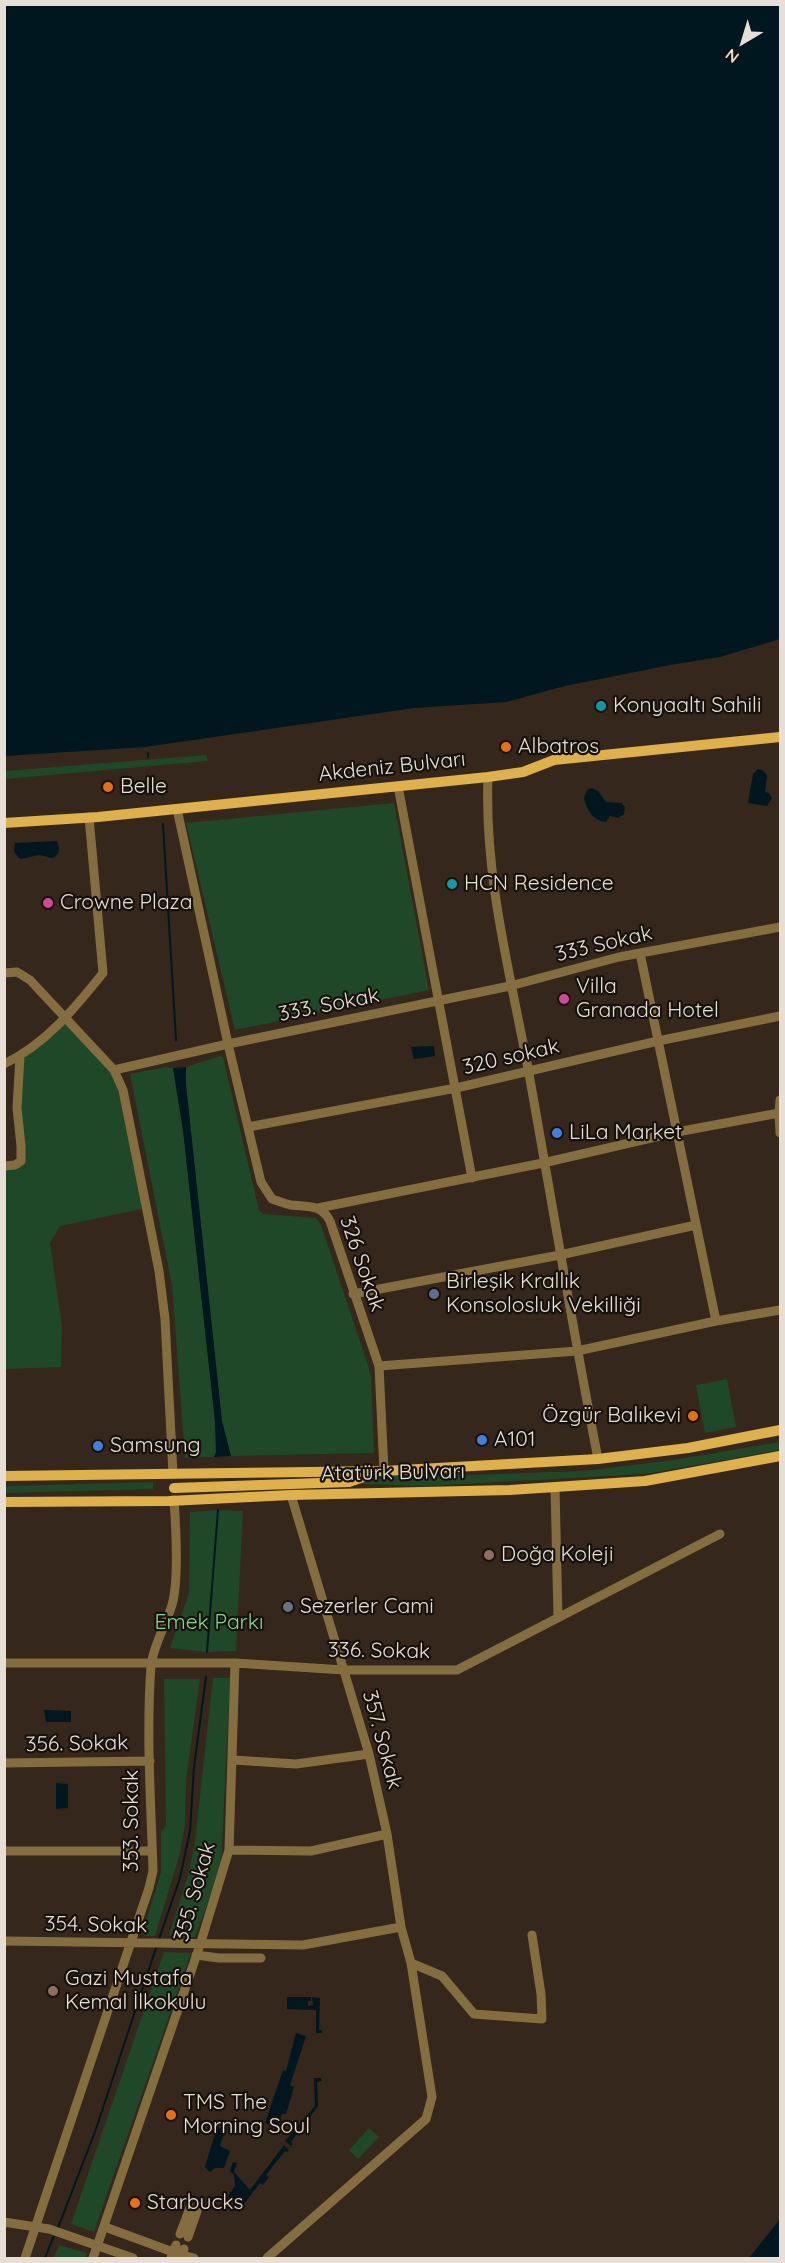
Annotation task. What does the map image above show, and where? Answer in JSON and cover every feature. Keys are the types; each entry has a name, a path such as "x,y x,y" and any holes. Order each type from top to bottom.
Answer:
{"main road":[{"name":"Akdeniz Bulvarı","path":"4,822 177,809 488,777 523,772 554,760 780,737"},
{"name":"Atatürk Bulvarı","path":"4,1476 384,1470 598,1459 688,1448 780,1430"},
{"name":"Atatürk Bulvarı","path":"4,1502 172,1501 291,1495 510,1490 645,1481 780,1456"},
{"path":"174,1488 348,1482 384,1470"},
{"path":"171,1474 174,1488 172,1501"},
{"path":"171,1474 172,1501"}],"street":[{"path":"488,777 492,872 499,928 528,1072 598,1459"},
{"path":"398,786 472,1178"},
{"name":"326 Sokak","path":"177,809 228,1044 261,1182 272,1199 289,1205 318,1208 326,1213 330,1221 379,1366 384,1470"},
{"path":"4,1064 20,1056 66,1018 103,973 89,817"},
{"name":"333 Sokak","path":"438,1001 510,986 640,953 780,927"},
{"path":"640,953 716,1321"},
{"path":"4,973 17,972 30,980 114,1070 123,1090 159,1271 165,1320 172,1426 171,1474"},
{"name":"333. Sokak","path":"228,1044 438,1001"},
{"name":"320 sokak","path":"248,1127 456,1088 658,1041 780,1016"},
{"path":"114,1070 228,1044"},
{"path":"4,1166 15,1165 21,1161 17,1108 20,1056"},
{"path":"780,1100 780,1133"},
{"path":"318,1208 543,1163 677,1132 779,1113"},
{"path":"353,1294 560,1255 696,1225"},
{"path":"379,1366 577,1351 716,1321 780,1310"},
{"path":"555,1487 558,1618"},
{"name":"357. Sokak","path":"267,2259 426,2119 432,2097 411,1964 400,1927 387,1834 369,1754 291,1495"},
{"name":"353. Sokak","path":"25,2259 151,1880 152,1663 172,1604 174,1591 175,1547 172,1501"},
{"name":"336. Sokak","path":"4,1663 235,1664 344,1670 457,1670 720,1534"},
{"name":"355. Sokak","path":"93,2259 200,1944 229,1850 235,1664"},
{"path":"233,1760 296,1764 369,1754"},
{"name":"356. Sokak","path":"4,1763 150,1761"},
{"path":"229,1850 311,1851 387,1834"},
{"path":"4,1851 152,1851"},
{"name":"354. Sokak","path":"4,1941 303,1946 400,1927"},
{"path":"411,1964 442,1976 474,2014 542,2019 541,1994 532,1935"},
{"path":"196,1955 219,1958 261,1958"},
{"path":"184,2236 194,2209"},
{"path":"4,2222 49,2229 133,2259"},
{"path":"105,2227 194,2259"}],"green space":[{"path":"206,755 208,761 5,779 5,771"},
{"path":"394,803 429,990 235,1030 186,823"},
{"path":"66,1018 114,1070 147,1208 60,1226 50,1243 62,1326 61,1367 5,1369 4,1166 21,1161 20,1056"},
{"path":"223,1057 259,1210 263,1214 316,1218 321,1225 371,1376 374,1453 231,1456 229,1452 222,1421 186,1085 186,1067"},
{"path":"166,1067 173,1068 183,1130 215,1421 216,1453 214,1457 185,1458 172,1285 130,1074"},
{"path":"727,1379 736,1427 705,1433 696,1385"},
{"path":"780,1442 780,1450 646,1474 425,1486 360,1484 394,1475 583,1471 673,1460"},
{"path":"153,1482 153,1489 5,1493 5,1486"},
{"name":"Emek Parkı","path":"243,1511 236,1651 207,1652 170,1648 189,1593 190,1512"},
{"path":"213,1678 230,1678 221,1868 195,1937 173,1937 169,1935 188,1875 195,1842"},
{"path":"164,1679 200,1679 186,1780 185,1824 180,1853 155,1936 146,1936 142,1934 161,1872 161,1832 166,1826"},
{"path":"164,1952 191,1953 94,2232 71,2224"},
{"path":"369,2128 379,2137 358,2159 349,2150"},
{"path":"59,2245 87,2253 85,2258 54,2258"}],"water":[{"path":"5,4 780,5 780,639 720,657 565,686 506,702 414,708 145,747 5,756"},
{"path":"758,769 767,775 765,792 769,793 772,798 767,806 748,803 753,774"},
{"path":"592,788 598,791 606,802 622,803 625,808 624,814 618,818 610,816 606,822 594,817 584,798 587,790"},
{"path":"57,841 59,851 52,858 39,855 20,859 14,852 15,843"},
{"path":"434,1046 435,1056 414,1059 411,1047"},
{"path":"186,1067 186,1085 222,1421 231,1456 214,1457 216,1452 215,1421 183,1130 173,1068"},
{"path":"44,1710 71,1711 71,1722 46,1722"},
{"path":"56,1783 68,1784 68,1808 56,1809"},
{"path":"287,1997 311,1997 308,2006 313,2005 312,1997 320,1998 319,2030 322,2030 322,2033 316,2033 316,2010 287,2009"},
{"path":"296,2033 306,2036 290,2085 294,2087 286,2114 282,2114 277,2127 265,2123 283,2070 286,2071"},
{"path":"314,2078 321,2078 322,2081 317,2082 318,2106 291,2142 293,2144 291,2146 285,2141 315,2106"},
{"path":"217,2127 225,2130 220,2146 230,2151 224,2168 215,2168 210,2172 205,2167"},
{"path":"284,2145 289,2150 285,2151 266,2175 269,2177 263,2185 260,2183 240,2209 228,2196 235,2186 234,2175 230,2171 233,2162 237,2163 234,2172 250,2190"},
{"path":"780,2219 780,2258 749,2258"}],"waterway":[{"path":"163,824 176,1040"},
{"path":"207,1652 218,1510"},
{"path":"159,1939 180,1878 190,1831 194,1767 206,1677"},
{"path":"58,2228 96,2129 157,1945"},
{"path":"45,2258 55,2233"}],"place":[{"name":"Konyaaltı Sahili","path":"601,706"},
{"name":"Albatros","path":"506,747"},
{"name":"Belle","path":"108,787"},
{"name":"HCN Residence","path":"452,884"},
{"name":"Crowne Plaza","path":"48,903"},
{"name":"Villa Granada Hotel","path":"564,999"},
{"name":"LiLa Market","path":"557,1133"},
{"name":"Birleşik Krallık Konsolosluk Vekilliği","path":"434,1294"},
{"name":"Özgür Balıkevi","path":"693,1416"},
{"name":"A101","path":"482,1440"},
{"name":"Samsung","path":"98,1446"},
{"name":"Doğa Koleji","path":"489,1555"},
{"name":"Sezerler Cami","path":"288,1607"},
{"name":"Gazi Mustafa Kemal İlkokulu","path":"53,1991"},
{"name":"TMS The Morning Soul","path":"171,2115"},
{"name":"Starbucks","path":"135,2203"}]}
